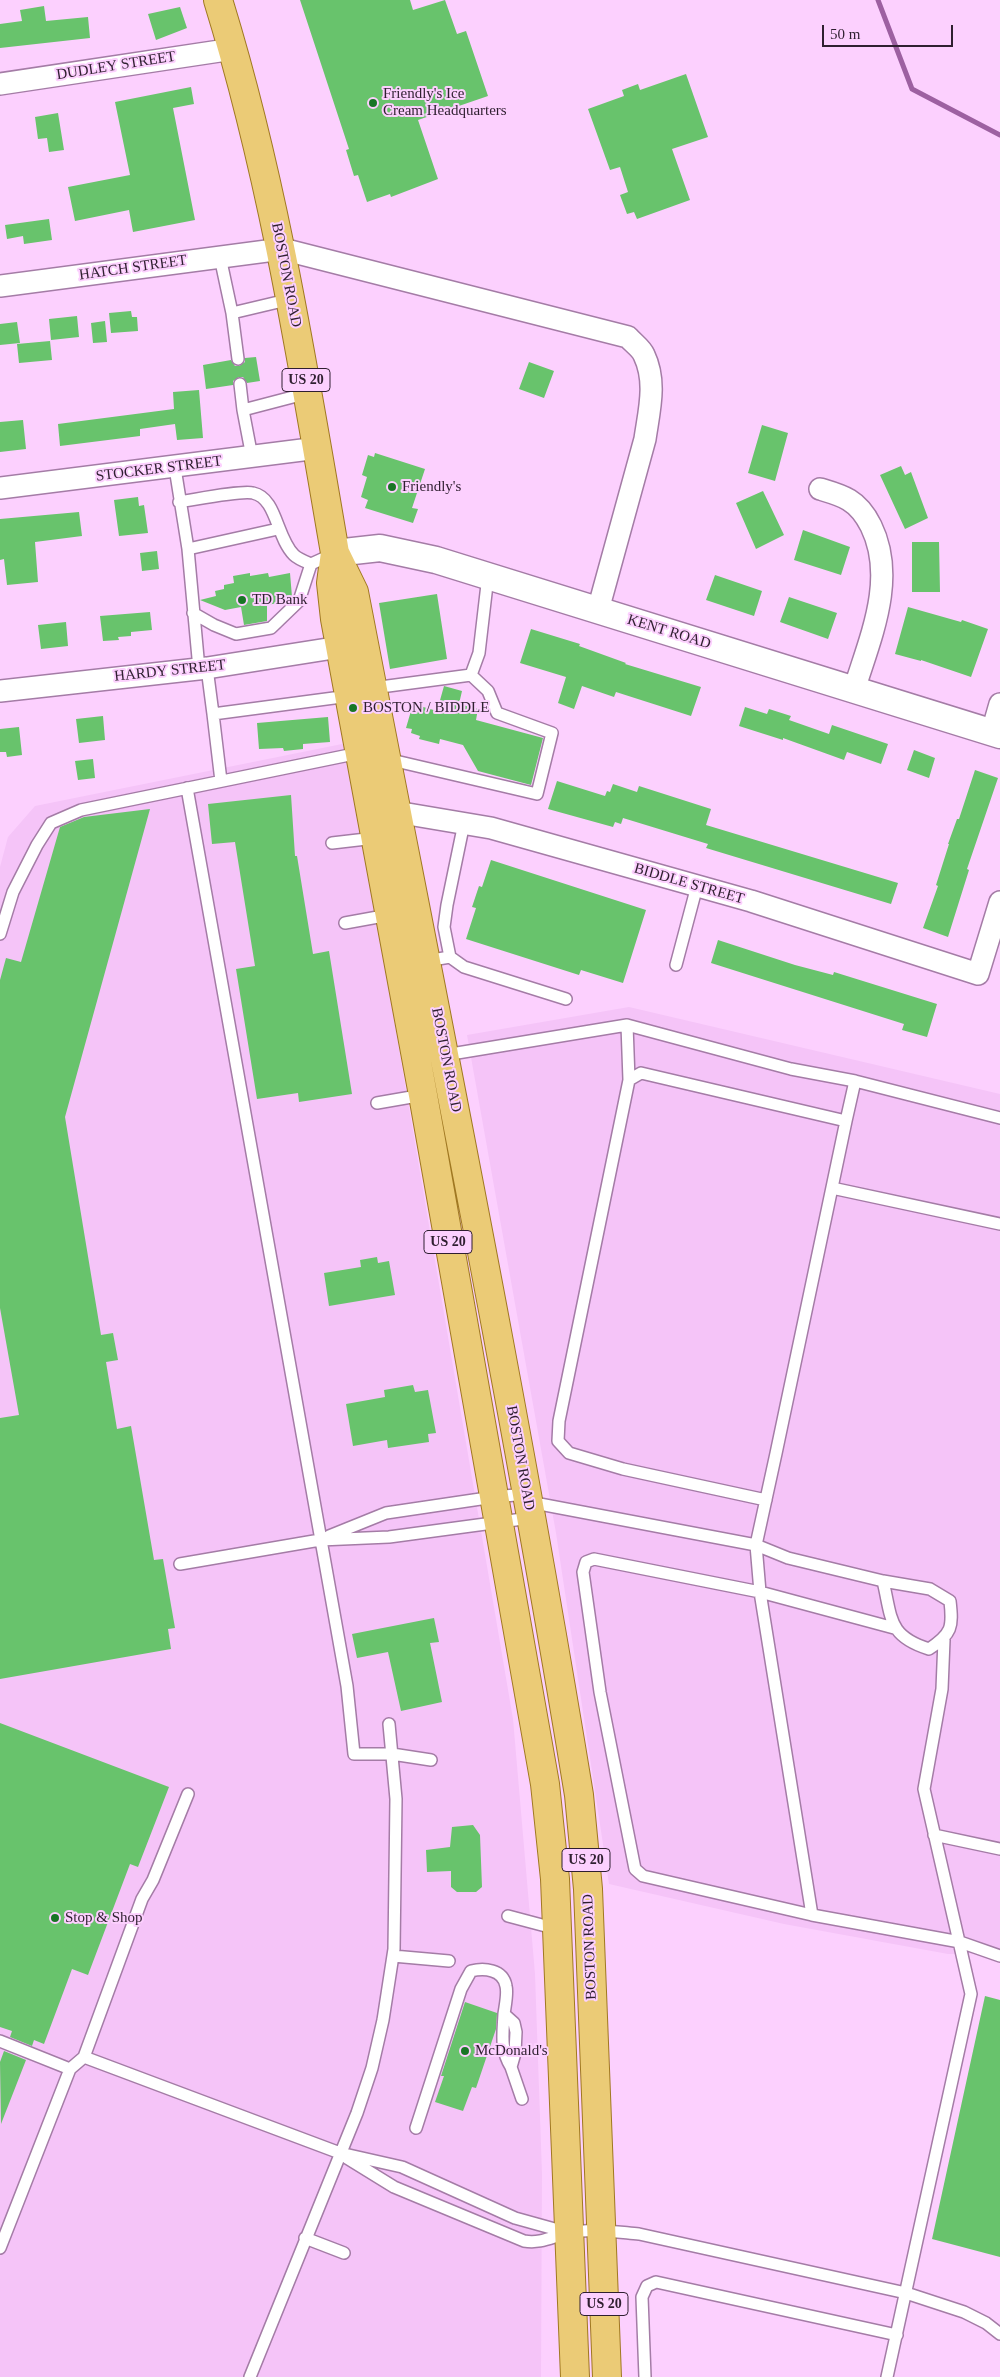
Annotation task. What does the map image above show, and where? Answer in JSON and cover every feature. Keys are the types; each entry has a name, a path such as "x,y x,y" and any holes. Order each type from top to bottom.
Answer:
{"main road":[{"name":"BOSTON ROAD","path":"218,0 233,48 258,146 274,250 292,299 318,448 323,559 340,647 361,692 386,758 396,812 438,959 445,1055 528,1505 583,1826 588,1889 606,2377"},
{"name":"BOSTON ROAD","path":"323,559 354,592 361,692 359,753 423,1095 548,1808 557,1928 575,2377"}],"street":[{"name":"DUDLEY STREET","path":"0,84 233,48"},
{"name":"HATCH STREET","path":"0,286 274,250"},
{"path":"274,250 628,337 643,354 652,384 645,439 598,610"},
{"name":"STOCKER STREET","path":"0,488 175,468 318,448"},
{"path":"820,489 848,500 859,508 874,531 881,558 883,572 880,601 854,690"},
{"name":"KENT ROAD","path":"323,559 380,548 436,560 996,734"},
{"name":"HARDY STREET","path":"0,691 203,669 340,647"},
{"path":"996,734 1000,704"},
{"name":"BIDDLE STREET","path":"396,812 491,828 697,886 978,974 1000,902"}],"lane":[{"path":"220,257 232,313 238,359"},
{"path":"232,313 292,299"},
{"path":"240,384 252,457"},
{"path":"243,410 308,393"},
{"path":"175,468 188,549 193,613 213,714 220,781"},
{"path":"179,502 252,492 265,497 272,509 283,541 295,556 323,559 300,601 271,628 236,634 214,625 193,613"},
{"path":"188,549 278,529"},
{"path":"471,675 479,653 488,576"},
{"path":"213,714 471,675"},
{"path":"386,758 537,794 552,733 497,713 488,691 471,675"},
{"path":"0,934 13,892 36,845 51,823 81,810 359,753"},
{"path":"187,788 347,1686 354,1754 392,1754 431,1760"},
{"path":"464,823 438,959 566,999"},
{"path":"332,843 375,838"},
{"path":"676,965 697,886"},
{"path":"346,923 389,915"},
{"path":"628,1025 629,1080 559,1421 558,1441 569,1453 622,1468 766,1500"},
{"path":"445,1055 628,1025 791,1069 855,1082 1000,1118"},
{"path":"629,1080 641,1073 846,1121"},
{"path":"812,1915 760,1592 756,1545 855,1082"},
{"path":"377,1103 423,1095"},
{"path":"832,1188 1000,1224"},
{"path":"320,1540 386,1513 496,1509 528,1505 756,1545 788,1558 883,1581 930,1589 950,1600 952,1621 944,1640 942,1689 924,1789 971,1994 887,2377"},
{"path":"180,1564 320,1540 389,1537 496,1509 528,1505"},
{"path":"944,1640 929,1649 910,1643 894,1628 760,1592 594,1559 586,1562 583,1572 600,1692 635,1869 643,1876 812,1915 960,1942 1000,1956"},
{"path":"883,1581 894,1628"},
{"path":"250,2377 357,2113 372,2068 393,1956 396,1799 389,1724"},
{"path":"0,2248 70,2069 84,2057 142,1899 153,1880 188,1794"},
{"path":"934,1835 1000,1849"},
{"path":"508,1916 557,1928"},
{"path":"393,1956 449,1961"},
{"path":"416,2128 461,1989 471,1971 482,1968 493,1971 502,1977 506,1986 504,2014 514,2023 516,2032 515,2053 511,2067 522,2099"},
{"path":"0,2042 70,2069"},
{"path":"84,2057 340,2153 402,2167 515,2218 569,2233"},
{"path":"340,2153 394,2187 514,2238 540,2242 569,2233 601,2230 646,2236 906,2293 964,2312 986,2322 1000,2334"},
{"path":"305,2238 344,2253"},
{"path":"645,2377 642,2297 646,2286 656,2282 897,2335"}],"shaded area":[{"path":"347,743 513,1719 535,1974 542,2174 541,2377 0,2377 0,867 8,837 35,806"},
{"path":"629,1007 1000,1094 1000,1953 948,1954 784,1924 609,1884 556,1533 467,1035"}],"building":[{"name":"Friendly's Ice Cream Headquarters","path":"300,0 410,0 413,10 445,0 457,34 466,31 488,96 418,120 438,179 391,197 390,194 367,202 358,175 354,176 346,150 349,149"},
{"path":"44,6 46,21 88,17 90,38 0,48 0,24 22,21 20,10"},
{"path":"180,7 187,28 156,40 148,14"},
{"path":"686,74 708,137 672,149 690,200 637,219 634,212 627,214 620,195 628,192 620,167 610,170 588,109 624,96 622,90 638,84 640,90"},
{"path":"191,87 194,104 173,108 195,220 133,232 129,210 75,221 68,187 130,175 115,102"},
{"path":"58,113 64,150 49,152 47,138 38,139 35,117"},
{"path":"49,219 52,240 24,244 23,236 7,239 5,225"},
{"path":"131,311 132,317 137,317 138,331 111,333 109,313"},
{"path":"77,316 79,337 51,340 49,319"},
{"path":"105,321 107,342 93,343 91,323"},
{"path":"17,322 20,343 0,345 0,324"},
{"path":"50,341 52,360 19,363 17,344"},
{"path":"256,357 260,381 247,383 243,377 239,377 233,381 233,385 206,389 203,365 231,360 235,366 239,366 245,362 245,358"},
{"path":"529,362 554,371 544,398 519,389"},
{"path":"199,390 203,438 177,440 175,424 140,429 140,436 60,446 58,424 174,409 173,392"},
{"path":"23,420 26,449 0,452 0,422"},
{"path":"762,425 788,433 775,481 748,473"},
{"name":"Friendly's","path":"375,453 425,469 412,508 418,509 413,523 365,508 368,500 361,497 367,477 362,475 368,455 374,457"},
{"path":"901,466 905,475 911,472 928,518 905,529 880,475"},
{"path":"763,491 784,535 756,549 736,503"},
{"path":"138,497 139,506 144,505 148,533 119,536 114,500"},
{"path":"79,512 82,536 35,542 38,582 7,585 4,559 0,560 0,519"},
{"path":"803,530 850,547 841,575 794,560"},
{"path":"912,542 939,542 940,592 912,592"},
{"path":"157,551 159,569 142,571 140,553"},
{"name":"TD Bank","path":"250,573 250,576 268,573 269,577 290,573 292,597 288,601 267,605 267,621 244,625 241,607 225,610 200,600 216,596 215,591 224,589 224,585 234,583 233,576"},
{"path":"715,575 762,591 754,616 706,600"},
{"path":"437,594 447,659 390,669 379,603"},
{"path":"789,597 837,613 828,639 780,622"},
{"path":"908,607 961,622 962,620 988,629 971,677 921,660 895,654"},
{"path":"150,612 152,630 131,632 131,636 118,637 119,640 103,641 100,616"},
{"path":"66,622 68,646 41,649 38,625"},
{"path":"531,629 580,644 579,646 625,664 701,687 691,716 616,692 614,697 582,686 574,709 558,703 566,677 520,663"},
{"path":"444,686 462,691 459,704 478,709 476,720 543,738 531,785 478,771 463,745 440,739 439,744 419,739 420,736 411,733 412,729 406,728 413,704 437,711"},
{"path":"745,707 767,714 769,709 791,716 789,720 829,734 832,725 888,744 881,764 847,752 844,760 783,738 783,740 739,726"},
{"path":"103,716 105,740 79,743 76,719"},
{"path":"328,717 330,742 303,744 303,749 284,751 283,748 259,749 257,723"},
{"path":"19,727 22,755 7,757 6,752 0,752 0,729"},
{"path":"914,750 935,758 929,778 907,770"},
{"path":"93,759 95,778 78,780 75,761"},
{"path":"975,770 998,778 967,869 969,870 948,937 923,928 938,886 936,885 948,844 957,819 959,819"},
{"path":"557,781 605,796 607,791 610,792 613,784 637,792 639,786 711,809 706,825 898,883 891,904 706,848 708,844 623,818 621,824 615,822 613,827 548,809"},
{"path":"291,795 295,856 297,856 313,954 329,951 352,1094 299,1102 298,1093 257,1099 236,969 255,966 235,842 212,844 208,804"},
{"path":"150,809 65,1117 101,1335 113,1333 118,1360 106,1362 117,1429 131,1426 154,1560 163,1559 175,1628 168,1629 171,1649 0,1679 0,1418 19,1415 0,1308 0,980 6,958 21,962 60,827 84,817"},
{"path":"491,860 646,910 623,983 581,970 579,975 466,939 476,908 472,907 479,886 482,887"},
{"path":"718,940 795,965 833,975 834,972 937,1004 927,1037 902,1030 904,1024 711,963"},
{"path":"377,1257 378,1263 389,1261 395,1295 329,1306 324,1273 361,1267 360,1260"},
{"path":"413,1385 415,1392 428,1390 436,1433 428,1434 429,1442 388,1448 387,1440 353,1446 346,1404 385,1397 384,1390"},
{"path":"434,1618 439,1642 430,1643 442,1702 401,1711 388,1652 357,1658 352,1634"},
{"name":"Stop & Shop","path":"0,1723 169,1787 138,1867 130,1864 88,1975 72,1969 44,2044 34,2040 32,2046 10,2037 12,2031 0,2027"},
{"path":"473,1825 480,1835 482,1887 476,1892 457,1892 451,1887 451,1871 427,1872 426,1850 450,1847 452,1827"},
{"path":"985,1996 1000,2000 1000,2257 932,2239"},
{"name":"McDonald's","path":"465,2002 497,2013 496,2029 476,2088 472,2087 463,2111 435,2102 444,2076 441,2076"},
{"path":"4,2051 26,2060 1,2124 0,2062"}],"waterway":[{"path":"878,0 912,89 1000,135"}],"place":[{"name":"Friendly's Ice Cream Headquarters","path":"373,103"},
{"name":"Friendly's","path":"392,487"},
{"name":"TD Bank","path":"242,600"},
{"name":"BOSTON / BIDDLE","path":"353,708"},
{"name":"Stop & Shop","path":"55,1918"},
{"name":"McDonald's","path":"465,2051"}]}
